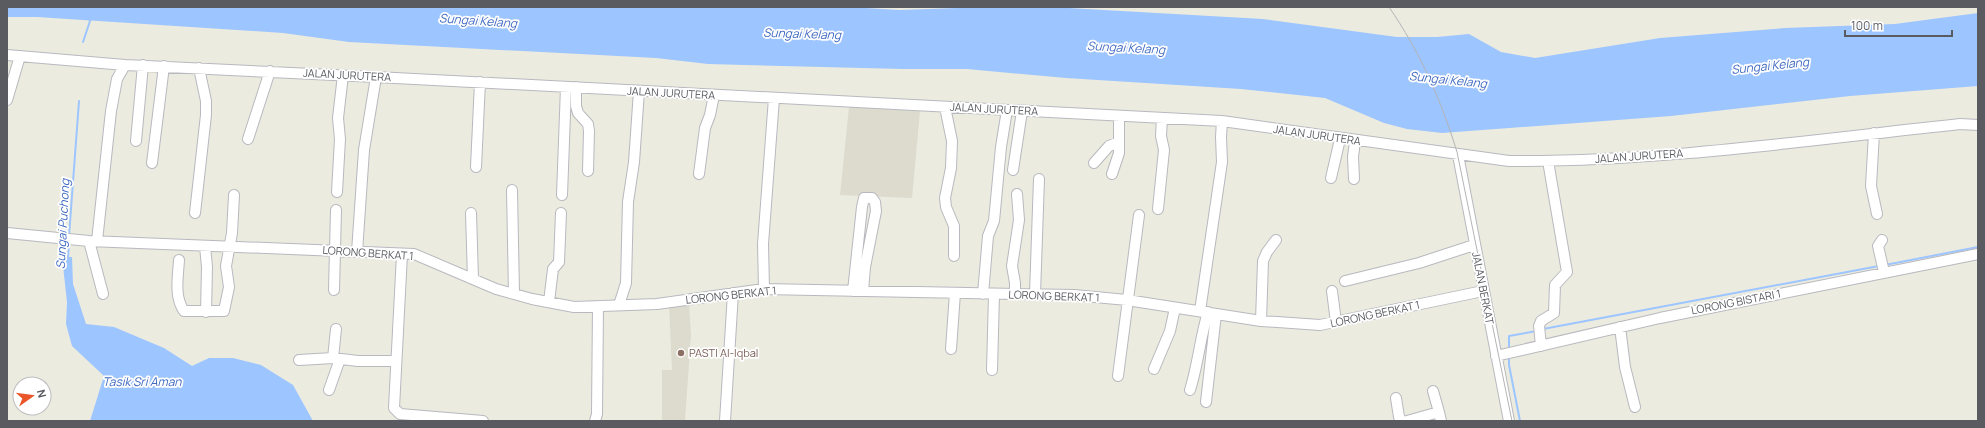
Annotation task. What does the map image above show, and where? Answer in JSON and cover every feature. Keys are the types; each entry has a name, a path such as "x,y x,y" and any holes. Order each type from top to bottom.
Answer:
{"street":[{"name":"JALAN JURUTERA","path":"7,55 125,65 270,71 1222,121 1340,139 1509,161 1548,161 1712,151 1960,124 1978,125"},
{"path":"7,100 20,56"},
{"path":"104,294 93,241 111,111 117,79 125,65"},
{"path":"136,141 143,65"},
{"path":"152,163 164,66"},
{"path":"195,213 206,116 206,101 199,68"},
{"path":"248,139 270,71"},
{"path":"337,192 340,139 338,118 343,75"},
{"path":"357,252 364,150 376,77"},
{"path":"476,167 480,82"},
{"path":"571,87 578,113 588,124 588,171"},
{"path":"562,195 571,87"},
{"path":"619,305 626,283 628,202 634,162 638,91"},
{"path":"699,174 705,128 710,116 714,95"},
{"path":"764,290 763,244 774,98"},
{"path":"945,107 952,141 952,168 945,198 946,207 954,226 954,256"},
{"path":"983,294 988,236 994,221 1001,147 1007,110"},
{"path":"1013,170 1022,111"},
{"path":"1112,174 1118,159 1119,116"},
{"path":"1158,209 1164,150 1162,118"},
{"path":"1206,402 1208,312 1222,162 1222,121"},
{"path":"1874,134 1871,186 1877,214"},
{"path":"1330,178 1340,139"},
{"path":"1354,179 1353,157 1355,141"},
{"path":"1094,163 1105,149 1119,142"},
{"name":"JALAN BERKAT","path":"1458,155 1483,291 1499,355 1509,421"},
{"path":"1541,346 1539,331 1541,321 1554,313 1555,286 1567,272 1548,161"},
{"path":"1035,294 1039,179"},
{"path":"512,190 514,294"},
{"path":"1015,294 1012,266 1019,220 1017,194"},
{"path":"179,260 178,296 179,305 184,311 224,311 229,287 226,266 232,234 234,195"},
{"path":"864,198 872,198 875,202 876,211 865,267 858,291 862,207 864,198"},
{"path":"334,290 336,210"},
{"path":"471,213 473,279"},
{"path":"549,302 553,269 558,262 562,213"},
{"path":"1118,376 1139,215"},
{"name":"LORONG BERKAT 1","path":"7,233 70,240 414,254 473,279 514,294 574,307 657,304 764,290 1035,294 1074,295 1127,300 1261,321 1320,325 1483,291"},
{"path":"1261,321 1263,261 1267,252 1276,240"},
{"path":"1882,240 1878,246 1883,266"},
{"path":"1345,282 1418,264 1474,245"},
{"path":"205,246 208,267 206,312"},
{"path":"402,254 395,361 394,408 396,412 400,414 482,421"},
{"name":"LORONG BISTARI 1","path":"1499,355 1883,266 1978,254"},
{"path":"1332,291 1336,322"},
{"path":"725,421 732,293"},
{"path":"952,349 955,293"},
{"path":"992,370 994,294"},
{"path":"595,421 597,414 598,307"},
{"path":"1154,369 1170,331 1175,308"},
{"path":"1190,390 1197,366 1202,333 1208,312"},
{"path":"1620,327 1625,367 1635,407"},
{"path":"329,390 336,358 336,329"},
{"path":"298,360 336,358 395,361"},
{"path":"1407,421 1440,417 1433,391"},
{"path":"1396,398 1399,417 1402,421"}],"shaded area":[{"path":"849,107 920,111 912,198 840,195"},
{"name":"PASTI Al-Iqbal","path":"669,304 689,304 691,335 685,421 662,421 662,370 672,370"}],"water":[{"name":"Sungai Kelang","path":"7,7 849,7 899,10 986,7 1051,7 1263,19 1397,37 1437,37 1469,34 1501,52 1535,58 1660,38 1785,28 1895,24 1978,13 1978,86 1850,96 1671,116 1442,133 1407,129 1384,123 1325,98 1241,89 1066,78 967,69 903,69 708,64 656,58 349,42 283,33 37,17 7,17"},
{"name":"Tasik Sri Aman","path":"62,257 72,257 73,284 86,324 114,327 164,348 192,366 209,358 233,358 261,365 293,385 313,421 90,421 104,376 72,346 66,324 67,302"}],"waterway":[{"name":"Sungai Puchong","path":"83,42 90,21 89,19"},
{"name":"Sungai Puchong","path":"69,236 79,101"},
{"name":"Sungai Puchong","path":"68,258 69,243"},
{"path":"1885,265 1978,247"},
{"path":"1543,329 1879,266"},
{"path":"1509,349 1509,336 1537,331"},
{"path":"1509,355 1509,365 1520,421"}],"tram line":[{"path":"1389,7 1410,41 1429,77 1457,152 1512,421"}],"place":[{"name":"PASTI Al-Iqbal","path":"681,353"}]}
